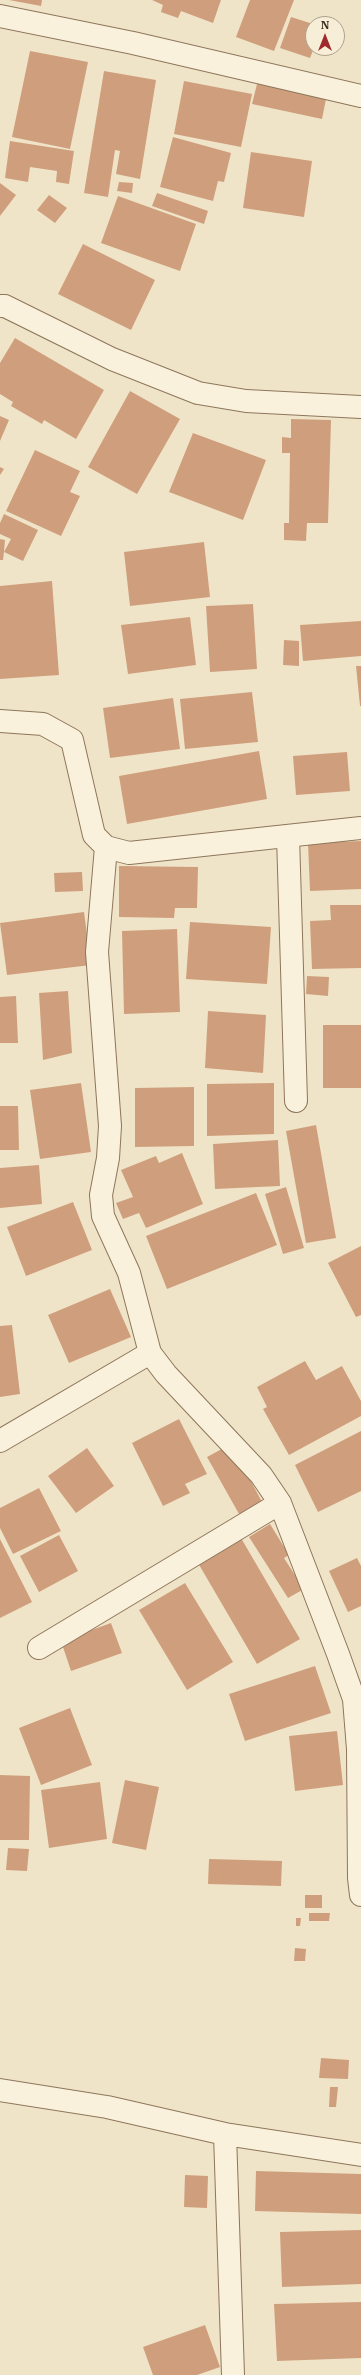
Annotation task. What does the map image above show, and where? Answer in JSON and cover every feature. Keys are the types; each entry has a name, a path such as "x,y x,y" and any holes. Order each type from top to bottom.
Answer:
{"street":[{"path":"0,16 133,43 361,96"},
{"path":"0,306 5,306 112,359 198,393 246,401 361,407"},
{"path":"0,721 43,724 72,740 94,835 106,847 129,853 361,828"},
{"path":"288,836 296,1101"},
{"path":"106,847 97,952 110,1126 108,1158 101,1195 103,1216 129,1273 150,1353 166,1374 261,1475 280,1504 354,1699 358,1749 359,1878 361,1895"},
{"path":"0,1441 150,1353"},
{"path":"39,1648 280,1504"},
{"path":"0,2090 107,2108 225,2134 361,2155"},
{"path":"225,2134 233,2375"}],"building":[{"path":"9,0 42,0 41,6"},
{"path":"152,0 221,0 213,23 181,11 178,18 161,12 163,5"},
{"path":"250,0 294,0 274,51 236,37"},
{"path":"291,17 305,21 305,56 311,56 310,58 280,48"},
{"path":"30,51 88,62 70,149 12,137"},
{"path":"104,71 156,80 140,179 116,174 120,151 115,150 108,197 84,193"},
{"path":"258,80 327,94 322,119 252,104"},
{"path":"184,81 252,94 241,147 174,134"},
{"path":"173,137 231,153 224,182 218,181 213,201 160,187"},
{"path":"10,141 74,151 69,184 56,182 57,171 30,167 28,182 5,178"},
{"path":"251,152 312,161 304,217 243,208"},
{"path":"119,182 133,183 132,193 117,191"},
{"path":"0,183 16,195 0,216"},
{"path":"157,193 208,211 204,224 152,206"},
{"path":"49,195 67,208 55,223 37,210"},
{"path":"118,196 196,224 180,271 101,243"},
{"path":"83,244 155,280 131,330 58,294"},
{"path":"15,338 104,390 76,439 44,420 42,424 11,406 13,402 0,394 0,363"},
{"path":"130,391 180,419 137,494 88,467"},
{"path":"0,416 9,420 0,441"},
{"path":"291,419 331,420 328,523 307,523 306,541 284,540 284,523 289,523 290,453 282,453 282,437 291,438"},
{"path":"193,433 266,460 243,520 169,492"},
{"path":"35,450 80,471 70,492 80,496 61,536 6,511"},
{"path":"0,467 4,469 0,475"},
{"path":"4,514 38,530 23,561 4,552 11,539 0,534 0,523"},
{"path":"0,539 5,540 3,560 0,560"},
{"path":"204,542 210,597 130,606 124,552"},
{"path":"52,581 59,675 0,679 0,586"},
{"path":"253,604 257,669 210,672 206,606"},
{"path":"190,617 196,665 128,674 121,625"},
{"path":"361,621 361,656 303,661 300,625"},
{"path":"284,640 299,641 299,666 283,665"},
{"path":"356,666 361,666 361,706 360,706"},
{"path":"252,692 258,742 185,749 180,699"},
{"path":"173,698 180,749 110,758 103,708"},
{"path":"259,751 267,799 127,824 119,776"},
{"path":"347,752 350,791 296,795 293,756"},
{"path":"361,841 361,889 310,891 308,843"},
{"path":"119,866 198,867 197,908 175,908 174,918 119,917"},
{"path":"82,872 83,891 55,892 54,873"},
{"path":"330,905 361,905 361,968 312,969 310,921 331,920"},
{"path":"84,912 91,965 7,975 0,923"},
{"path":"190,922 271,927 267,984 186,979"},
{"path":"177,929 180,1012 124,1014 122,931"},
{"path":"307,976 329,977 328,996 306,994"},
{"path":"68,991 72,1053 43,1060 39,993"},
{"path":"16,996 18,1043 0,1043 0,997"},
{"path":"208,1011 266,1015 263,1073 205,1068"},
{"path":"323,1025 361,1025 361,1088 323,1088"},
{"path":"81,1083 91,1152 40,1159 30,1090"},
{"path":"274,1083 274,1134 207,1136 207,1084"},
{"path":"194,1087 194,1146 135,1147 135,1088"},
{"path":"0,1106 18,1106 19,1150 0,1150"},
{"path":"316,1125 336,1238 306,1243 286,1131"},
{"path":"278,1140 280,1186 215,1189 213,1144"},
{"path":"182,1153 203,1204 146,1228 139,1213 123,1219 116,1203 133,1197 121,1170 156,1156 159,1163"},
{"path":"39,1165 42,1204 0,1208 0,1168"},
{"path":"286,1187 304,1248 283,1254 265,1194"},
{"path":"256,1193 277,1245 167,1289 146,1236"},
{"path":"73,1202 92,1250 26,1276 7,1227"},
{"path":"361,1246 361,1315 356,1317 328,1263"},
{"path":"110,1289 131,1337 69,1363 48,1315"},
{"path":"12,1325 20,1394 0,1397 0,1326"},
{"path":"305,1361 316,1380 342,1366 361,1401 361,1416 289,1455 263,1409 267,1407 257,1387"},
{"path":"179,1419 207,1474 185,1484 190,1493 163,1506 132,1443"},
{"path":"361,1431 361,1491 318,1512 295,1465"},
{"path":"231,1444 262,1502 239,1514 207,1457"},
{"path":"87,1448 114,1486 76,1513 48,1476"},
{"path":"39,1488 61,1531 13,1554 0,1528 0,1508"},
{"path":"270,1524 289,1555 284,1558 304,1589 288,1598 249,1537"},
{"path":"59,1535 78,1571 39,1592 20,1556"},
{"path":"241,1538 300,1639 257,1664 198,1563"},
{"path":"0,1539 32,1602 0,1618"},
{"path":"357,1558 361,1566 361,1606 348,1612 329,1571"},
{"path":"185,1583 233,1662 187,1690 139,1610"},
{"path":"111,1623 122,1653 71,1671 61,1641"},
{"path":"315,1666 331,1713 245,1741 229,1694"},
{"path":"70,1708 92,1765 41,1785 19,1728"},
{"path":"337,1731 343,1785 295,1791 289,1736"},
{"path":"0,1775 30,1776 29,1840 0,1840"},
{"path":"125,1780 159,1787 146,1850 112,1843"},
{"path":"100,1782 107,1839 49,1848 41,1790"},
{"path":"8,1848 29,1849 27,1871 6,1870"},
{"path":"209,1859 282,1861 281,1886 208,1884"},
{"path":"305,1895 322,1895 322,1908 305,1908"},
{"path":"309,1913 330,1913 329,1921 309,1921"},
{"path":"296,1918 301,1918 300,1926 296,1926"},
{"path":"295,1948 306,1949 305,1961 294,1961"},
{"path":"321,2058 349,2060 348,2079 319,2078"},
{"path":"330,2087 338,2087 336,2107 329,2107"},
{"path":"256,2171 361,2174 361,2214 255,2211"},
{"path":"185,2175 208,2176 207,2208 184,2207"},
{"path":"361,2230 361,2284 282,2287 280,2232"},
{"path":"361,2302 361,2358 277,2361 274,2304"},
{"path":"205,2325 220,2367 197,2375 153,2375 143,2347"}]}
